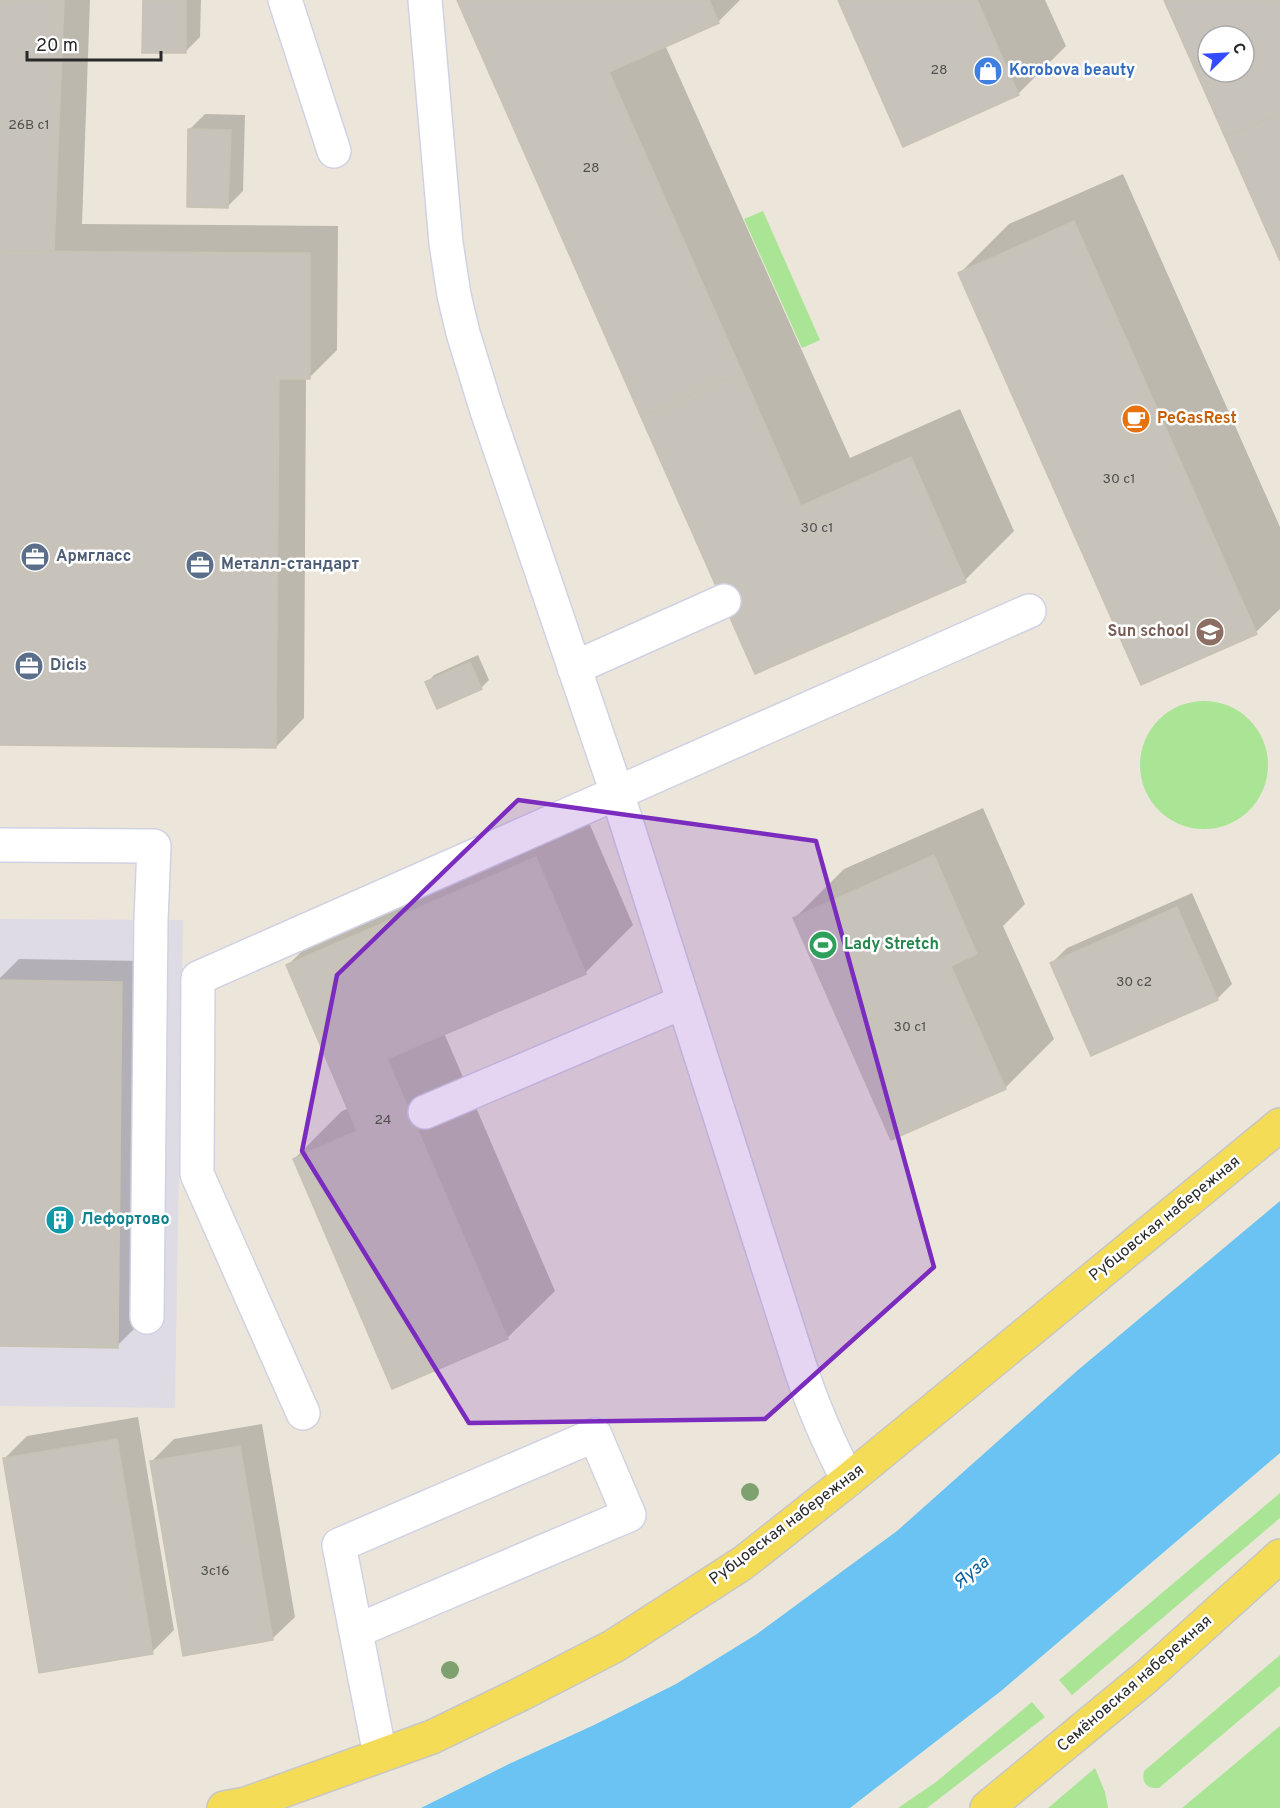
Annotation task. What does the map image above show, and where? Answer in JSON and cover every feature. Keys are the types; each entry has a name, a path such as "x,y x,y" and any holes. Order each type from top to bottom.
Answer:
{"main road":[{"name":"Рубцовская набережная","path":"224,1808 246,1804 432,1737 614,1646 743,1563 848,1480 1280,1125"},
{"name":"Семёновская набережная","path":"987,1808 1146,1677 1280,1556"}],"lane":[{"path":"285,0 334,151"},
{"path":"425,0 446,243 463,333 487,411 617,793 813,1407 848,1480"},
{"path":"574,668 724,602"},
{"path":"303,1413 197,1174 198,978 1029,611"},
{"path":"0,845 154,846 151,920 147,1317"},
{"path":"425,1112 683,1002"},
{"path":"356,1631 629,1515 595,1435 339,1545 380,1755"}],"highlighted area":[{"path":"518,800 816,841 934,1267 765,1419 469,1423 302,1151 337,975"}],"shaded area":[{"path":"0,919 183,920 175,1408 0,1406"}],"green space":[{"path":"763,211 820,340 802,348 744,219"},
{"path":"1204,701 1229,706 1249,720 1263,740 1268,765 1263,790 1249,810 1229,824 1204,829 1179,824 1159,810 1145,790 1140,765 1145,740 1159,720 1179,706"},
{"path":"1280,1493 1280,1518 1072,1695 1059,1680"},
{"path":"1280,1655 1280,1686 1159,1788 1151,1787 1144,1782 1144,1771"},
{"path":"1032,1702 1045,1717 927,1808 898,1808 936,1782"},
{"path":"1280,1726 1280,1808 1182,1808"},
{"path":"1095,1768 1105,1792 1108,1808 1048,1808"}],"water":[{"name":"Яуза","path":"1280,1201 1280,1453 1001,1691 850,1808 421,1808 676,1684 757,1634 897,1531 1078,1370"}],"building":[{"path":"0,0 64,0 54,251 0,251"},
{"path":"143,0 186,0 186,53 142,53"},
{"path":"457,0 709,0 719,23 609,72 742,372 641,417"},
{"path":"838,0 977,0 1019,95 903,147"},
{"path":"1164,0 1280,0 1280,113 1225,137 1201,84 1256,84 1256,24 1196,24 1196,72"},
{"path":"1280,113 1280,261 1225,137"},
{"path":"188,129 231,130 228,208 187,207"},
{"path":"1074,221 1257,634 1141,685 958,273"},
{"path":"0,251 310,253 310,379 279,379 276,748 0,745"},
{"path":"742,372 801,506 911,457 966,582 755,674 641,417"},
{"path":"470,662 482,689 437,709 425,682"},
{"path":"934,855 977,954 951,966 1006,1089 891,1140 793,918"},
{"path":"536,857 586,974 387,1059 508,1339 392,1389 293,1159 357,1131 286,965"},
{"path":"1177,907 1218,1000 1091,1056 1050,963"},
{"name":"Лефортово","path":"0,980 122,982 118,1348 0,1346"},
{"path":"117,1439 153,1654 39,1673 3,1458"},
{"path":"240,1446 273,1640 183,1656 150,1461"}],"place":[{"name":"Korobova beauty","path":"988,71"},
{"name":"PeGasRest","path":"1136,419"},
{"name":"Армгласс","path":"35,557"},
{"name":"Металл-стандарт","path":"200,565"},
{"name":"Sun school","path":"1210,632"},
{"name":"Dicis","path":"29,666"},
{"name":"Lady Stretch","path":"823,945"},
{"name":"Лефортово","path":"60,1220"}]}
